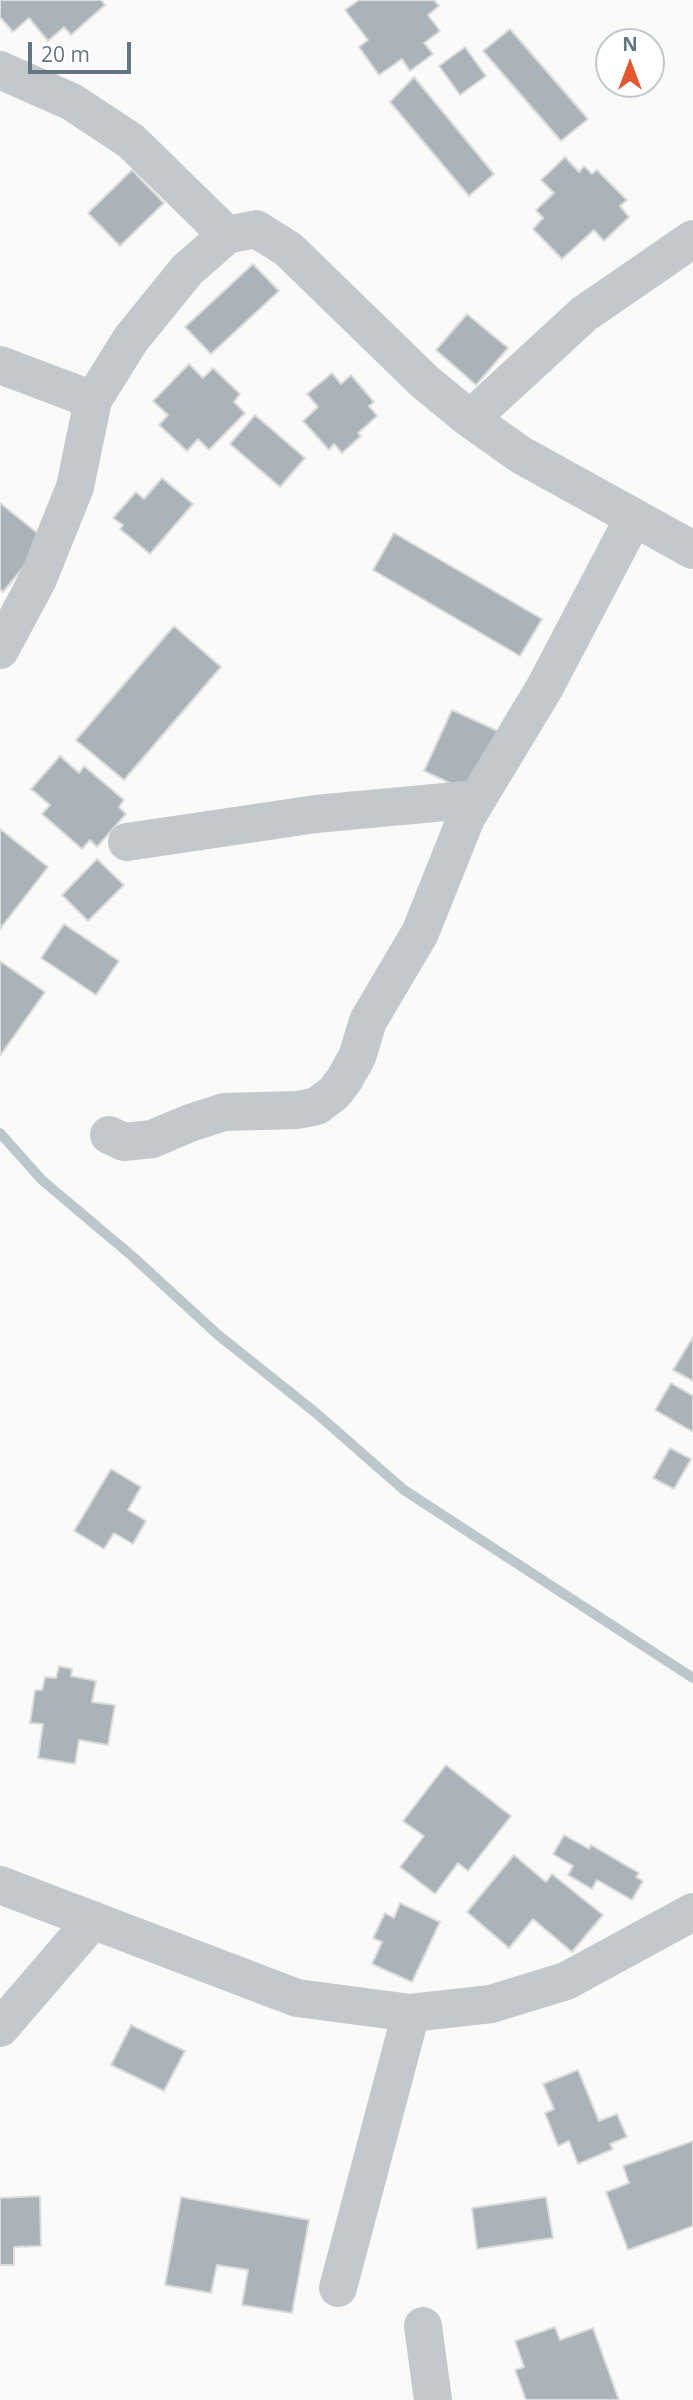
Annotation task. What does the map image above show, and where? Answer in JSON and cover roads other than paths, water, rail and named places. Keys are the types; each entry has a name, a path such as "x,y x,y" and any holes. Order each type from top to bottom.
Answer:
{"street":[{"path":"0,70 72,102 131,141 227,235"},
{"path":"0,650 38,579 75,487 93,400 131,338 187,270 227,235 256,229 288,249 425,382 470,419 521,455 693,550"},
{"path":"470,419 584,314 693,239"},
{"path":"0,365 93,400"},
{"path":"109,1135 124,1142 152,1139 224,1112 298,1110 317,1106 334,1093 357,1057 368,1021 420,933 466,818 545,687 633,519"},
{"path":"127,842 316,814 477,799"},
{"path":"0,1885 297,1998 411,2013 491,2004 566,1981 693,1912"},
{"path":"0,2028 93,1920"},
{"path":"338,2288 411,2013"},
{"path":"423,2326 433,2400"}],"waterway":[{"path":"0,1133 42,1180 132,1256 217,1334 316,1413 404,1490 693,1678"}]}
